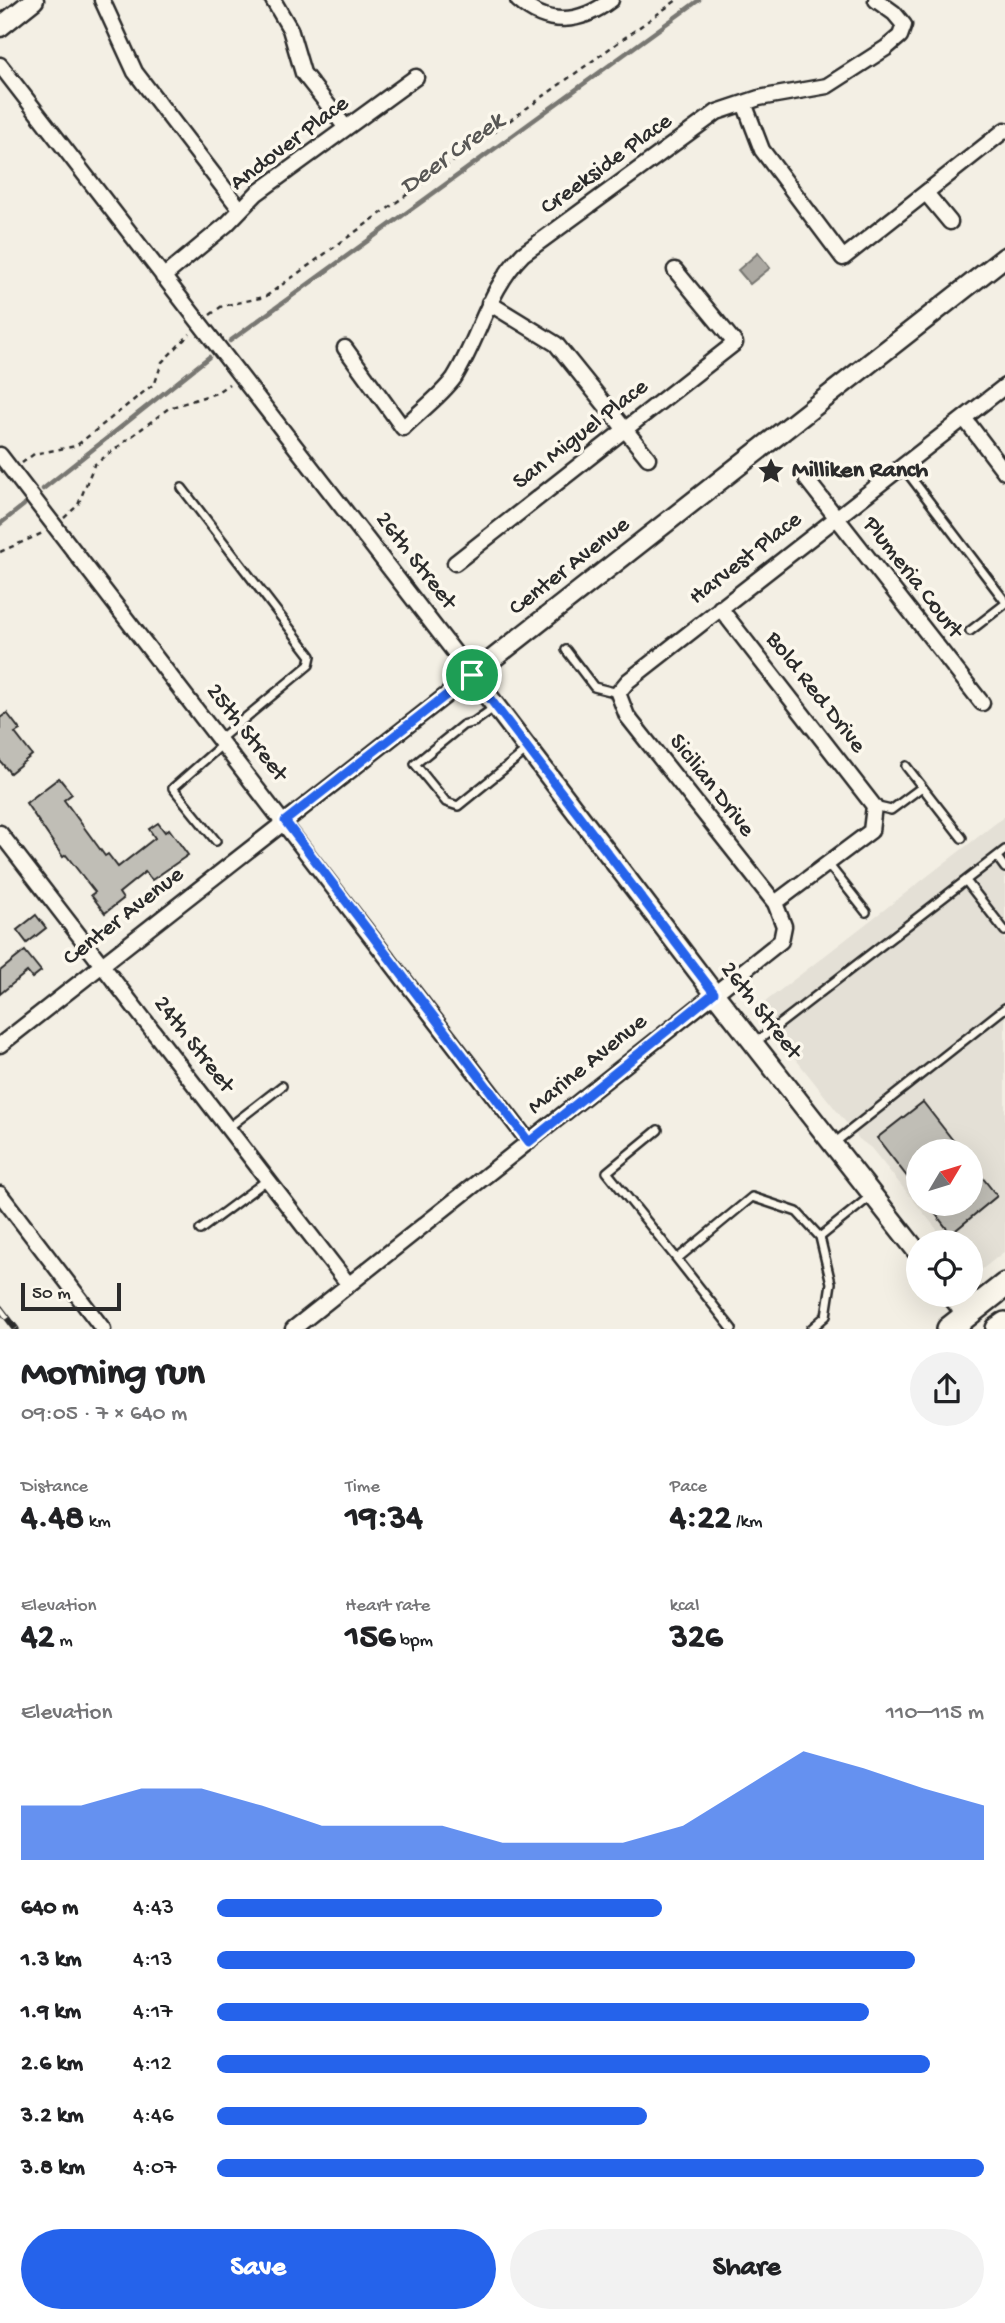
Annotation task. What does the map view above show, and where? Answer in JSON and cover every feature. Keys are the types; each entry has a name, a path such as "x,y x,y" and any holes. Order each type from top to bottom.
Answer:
{"main road":[{"path":"958,1322 1005,1285"},
{"path":"998,1329 1005,1324"}],"street":[{"path":"0,27 34,0"},
{"path":"102,0 142,83 240,209"},
{"path":"273,0 290,29 303,73 346,128"},
{"path":"518,0 527,8 547,16 568,19 593,14 611,0"},
{"name":"Creekside Place","path":"345,348 403,428 452,381 489,303 511,267 523,254 717,112 744,103 827,86 886,48 900,36 904,25 894,13 876,0"},
{"name":"26th Street","path":"0,65 496,706 714,993 906,1238"},
{"name":"Andover Place","path":"163,278 257,193 416,77"},
{"path":"744,103 762,150 843,258 1005,130"},
{"path":"926,192 950,222"},
{"name":"Center Avenue","path":"0,1045 1005,257"},
{"name":"San Miguel Place","path":"455,563 735,343 676,270"},
{"path":"489,303 556,344 648,458"},
{"name":"Harvest Place","path":"618,693 628,681 720,608 1005,386"},
{"path":"964,418 1005,472"},
{"name":"25th Street","path":"0,455 223,740 529,1142"},
{"name":"Plumeria Court","path":"807,480 982,703"},
{"name":"Bold Red Drive","path":"720,608 874,806"},
{"name":"Sicilian Drive","path":"618,693 626,716 775,903"},
{"path":"775,903 871,831 874,806"},
{"name":"24th Street","path":"0,833 349,1285"},
{"name":"Marine Avenue","path":"293,1329 780,941 784,926 775,903"},
{"path":"0,1194 103,1329"}],"lane":[{"path":"903,467 1005,602 970,631"},
{"path":"182,488 311,656 309,665 173,788 215,841"},
{"path":"566,650 594,687 618,693"},
{"path":"496,706 474,722 463,725 415,764 446,802 458,806 528,749"},
{"path":"906,766 962,838"},
{"path":"874,806 891,810 922,787"},
{"path":"754,1044 1005,850"},
{"path":"997,857 1005,868"},
{"path":"828,864 866,912"},
{"path":"966,881 1005,930"},
{"path":"833,1144 1005,1008"},
{"path":"228,1128 282,1086"},
{"path":"658,1130 607,1172 732,1329"},
{"path":"201,1230 268,1179"},
{"path":"820,1237 872,1195"},
{"path":"677,1259 752,1197 797,1212 820,1237 831,1283 826,1316 811,1329"}],"path":[{"path":"213,313 222,306 265,297 677,0"},
{"path":"30,457 64,446 76,446 155,383 162,362 184,340"},
{"path":"0,552 30,541 55,526 78,505 94,465 162,412 216,393 240,377"}],"shaded area":[{"path":"758,253 770,268 750,284 738,270"},
{"path":"1005,816 1005,1251 983,1269 983,1230 937,1230 926,1216 984,1216 984,1139 906,1139 906,1191 871,1148 859,1139 756,1009"}],"building":[{"path":"7,713 20,730 15,733 32,755 10,773 0,761 0,718"},
{"path":"59,778 72,794 64,800 105,856 108,854 118,867 155,838 149,829 158,823 165,832 169,829 188,855 152,880 145,872 119,893 123,899 105,913 91,895 95,892 66,855 63,857 26,803"},
{"path":"36,915 46,928 27,943 17,930"},
{"path":"25,951 41,971 32,978 27,972 0,994 0,971"},
{"path":"923,1102 952,1139 906,1139 906,1175 877,1138"},
{"path":"984,1180 997,1196 984,1207"},
{"path":"937,1216 973,1216 956,1230 948,1230"}],"waterway":[{"name":"Deer Creek","path":"230,341 699,0"},
{"name":"Deer Creek","path":"43,489 209,357"},
{"name":"Deer Creek","path":"0,524 24,505"}],"railway":[{"path":"0,1308 16,1329"}],"place":[{"name":"Milliken Ranch","path":"771,471"}],"route":[{"path":"472,675 714,993 529,1142 285,821 472,675"}]}
